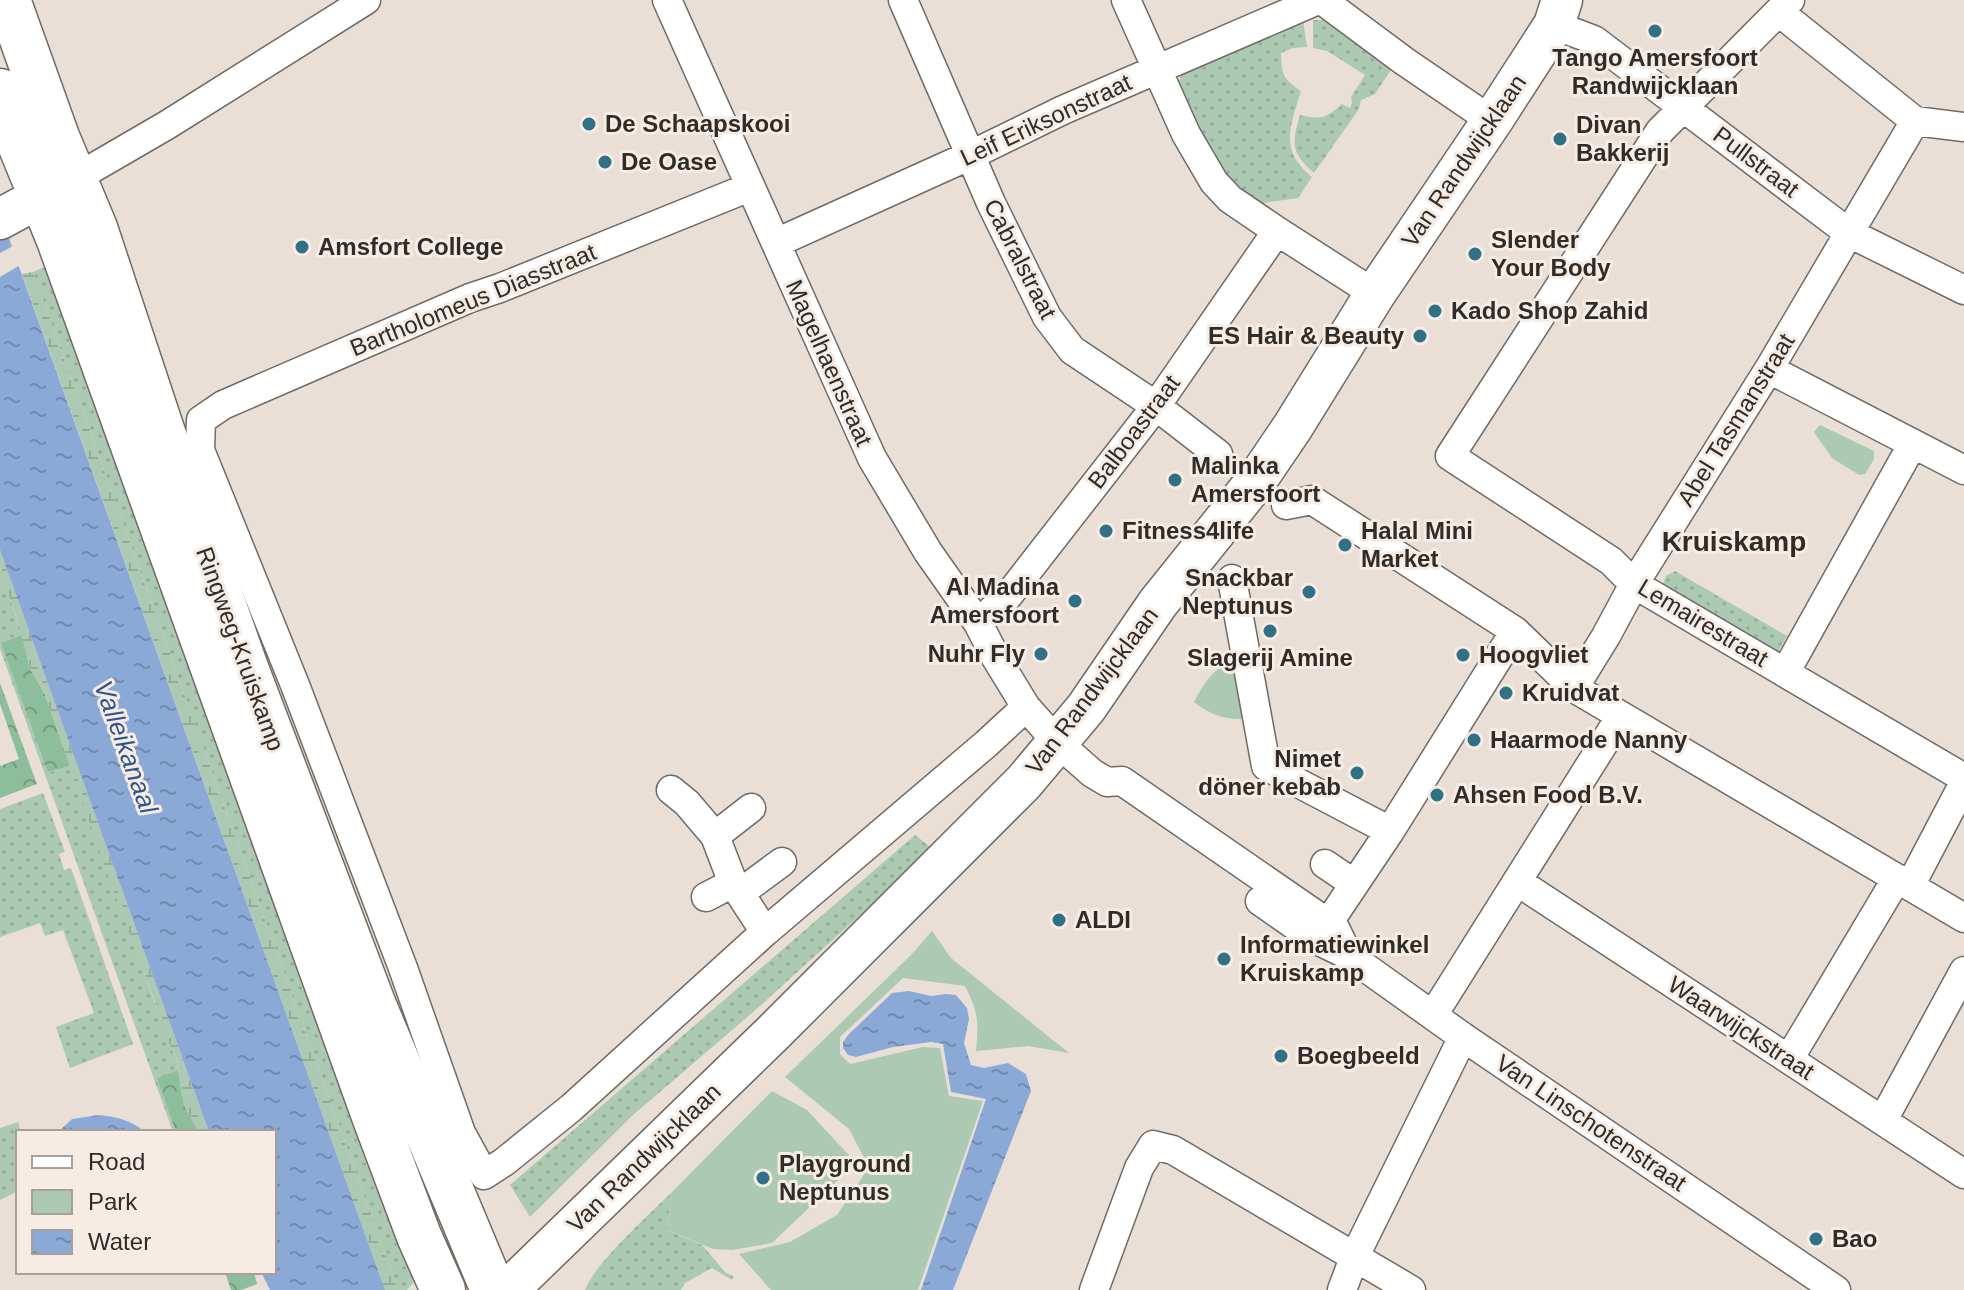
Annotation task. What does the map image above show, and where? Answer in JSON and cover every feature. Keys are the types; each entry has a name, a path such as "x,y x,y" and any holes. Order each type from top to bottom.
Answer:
{"main road":[{"name":"Ringweg-Kruiskamp","path":"8,0 57,137 58,188 65,254 374,1116 419,1236 443,1290"},
{"name":"Ringweg-Kruiskamp","path":"0,91 14,130 58,188 95,228 251,682 373,1003 493,1290"}],"street":[{"path":"1,218 167,125 366,0"},
{"name":"Magelhaenstraat","path":"667,0 872,458 928,552 978,623 1026,707 1057,742 1092,773 1107,782 1122,781 1320,930"},
{"name":"Cabralstraat","path":"903,0 991,203 1047,317 1072,350 1156,406 1218,454"},
{"path":"1126,0 1186,134 1214,182 1230,199 1375,294"},
{"name":"Leif Eriksonstraat","path":"776,243 1063,110 1320,0 1492,121"},
{"path":"1683,107 1784,6 1915,121 1964,127"},
{"name":"Van Randwijcklaan","path":"508,1290 846,961 1020,786 1086,708 1158,603 1256,481 1292,428 1375,294 1492,121 1558,13"},
{"name":"Pullstraat","path":"1558,13 1849,233 1964,290"},
{"name":"Lemairestraat","path":"1683,107 1660,131 1450,456 1611,561 1634,584 1964,781"},
{"name":"Abel Tasmanstraat","path":"1574,688 1634,584 1769,369 1915,121"},
{"name":"Bartholomeus Diasstraat","path":"201,420 223,405 470,298 750,187"},
{"name":"Balboastraat","path":"978,623 1008,596 1156,406 1277,231"},
{"path":"1769,369 1964,470"},
{"name":"Ringweg-Kruiskamp","path":"201,420 200,450 398,953 461,1133 484,1175"},
{"path":"1785,673 1912,445"},
{"path":"1286,505 1312,500 1515,631 1574,688 1964,918"},
{"path":"1232,579 1266,766 1390,831"},
{"path":"1320,930 1331,919 1390,831 1515,631"},
{"name":"Van Randwijcklaan","path":"484,1175 571,1108 765,932 1026,707"},
{"path":"1433,1015 1621,716"},
{"path":"1789,1059 1964,781"},
{"path":"671,790 687,803 703,835 765,932"},
{"path":"703,835 751,808"},
{"path":"706,897 736,888 782,862"},
{"path":"1325,864 1353,883"},
{"name":"Waarwijckstraat","path":"1518,882 1964,1174"},
{"name":"Van Linschotenstraat","path":"1320,930 1335,928 1348,955 1800,1279 1836,1290"},
{"path":"1883,1120 1964,971"},
{"path":"1342,1290 1354,1258 1463,1037"},
{"path":"1094,1290 1139,1168 1153,1145 1173,1150 1411,1290"}],"green space":[{"path":"1303,20 1307,47 1281,53 1281,60 1287,79 1301,91 1291,127 1291,148 1295,158 1312,177 1298,198 1257,204 1215,169 1178,83 1182,74"},
{"path":"1313,20 1325,20 1394,65 1375,94 1361,100 1359,109 1314,173 1295,147 1300,115 1323,117 1342,104 1350,108 1351,97 1365,75 1327,51 1313,48"},
{"path":"47,266 287,908 318,1028 414,1282 407,1290 398,1290 33,272"},
{"path":"33,272 398,1290 385,1290 22,274"},
{"path":"1820,425 1874,451 1874,459 1865,474 1859,475 1832,458 1814,432"},
{"path":"0,550 208,1130 198,1130 184,1105 177,1060 158,1019 157,1007 45,695 31,671 17,619 0,580"},
{"path":"1675,571 1787,636 1778,652 1774,653 1662,586 1666,576"},
{"path":"0,580 8,593 22,635 2,643 49,772 70,766 177,1060 178,1070 158,1078 175,1130 172,1130 0,649"},
{"path":"22,635 29,665 45,695 70,766 48,772 1,643"},
{"path":"1239,655 1244,719 1218,715 1194,702 1212,674"},
{"path":"0,683 37,784 0,798 0,766 19,759 0,704"},
{"path":"43,793 65,852 59,854 64,870 71,868 133,1044 70,1068 56,1027 94,1013 63,930 45,936 40,923 0,937 0,809"},
{"path":"915,835 933,849 752,1013 633,1115 530,1217 510,1185"},
{"path":"932,931 951,958 1069,1053 1028,1046 976,1051 976,1017 965,986 903,978 840,1037 840,1054 850,1064 923,1047 940,1048 949,1096 983,1101 918,1290 771,1290 739,1254 790,1242 837,1215 869,1167 849,1129 785,1077"},
{"path":"178,1070 184,1105 198,1130 175,1130 157,1078"},
{"name":"Playground Neptunus","path":"772,1091 807,1110 856,1163 772,1243 732,1250 713,1249 667,1230 671,1193"},
{"path":"18,1122 20,1130 16,1130 16,1192 0,1200 0,1128"},
{"path":"671,1193 667,1230 702,1245 725,1272 734,1277 732,1280 712,1268 685,1283 681,1290 585,1290 611,1253"},
{"path":"226,1274 254,1274 257,1284 231,1290"}],"water":[{"name":"Valleikanaal","path":"0,212 385,1290 270,1290 262,1274 276,1274 276,1130 208,1130 0,550"},
{"path":"909,991 931,996 956,995 967,1008 969,1019 964,1043 971,1065 984,1068 1008,1063 1026,1074 1031,1091 953,1290 921,1290 986,1099 951,1092 943,1044 931,1042 893,1047 856,1057 848,1055 843,1048 848,1035 892,993"},
{"path":"99,1115 112,1117 142,1130 60,1130 72,1119"}],"pier":[{"path":"15,245 22,264 0,277 0,253"}],"place":[{"name":"Tango Amersfoort Randwijcklaan","path":"1655,31"},
{"name":"De Schaapskooi","path":"589,124"},
{"name":"Divan Bakkerij","path":"1560,139"},
{"name":"De Oase","path":"605,162"},
{"name":"Amsfort College","path":"302,247"},
{"name":"Slender Your Body","path":"1475,254"},
{"name":"Kado Shop Zahid","path":"1435,311"},
{"name":"ES Hair & Beauty","path":"1420,336"},
{"name":"Malinka Amersfoort","path":"1175,480"},
{"name":"Fitness4life","path":"1106,531"},
{"name":"Halal Mini Market","path":"1345,545"},
{"name":"Snackbar Neptunus","path":"1309,592"},
{"name":"Al Madina Amersfoort","path":"1075,601"},
{"name":"Slagerij Amine","path":"1270,631"},
{"name":"Nuhr Fly","path":"1041,654"},
{"name":"Hoogvliet","path":"1463,655"},
{"name":"Kruidvat","path":"1506,693"},
{"name":"Haarmode Nanny","path":"1474,740"},
{"name":"Nimet döner kebab","path":"1357,773"},
{"name":"Ahsen Food B.V.","path":"1437,795"},
{"name":"ALDI","path":"1059,920"},
{"name":"Informatiewinkel Kruiskamp","path":"1224,959"},
{"name":"Boegbeeld","path":"1281,1056"},
{"name":"Playground Neptunus","path":"763,1178"},
{"name":"Bao","path":"1816,1239"}],"district":[{"name":"Kruiskamp","path":"1734,541"}]}
